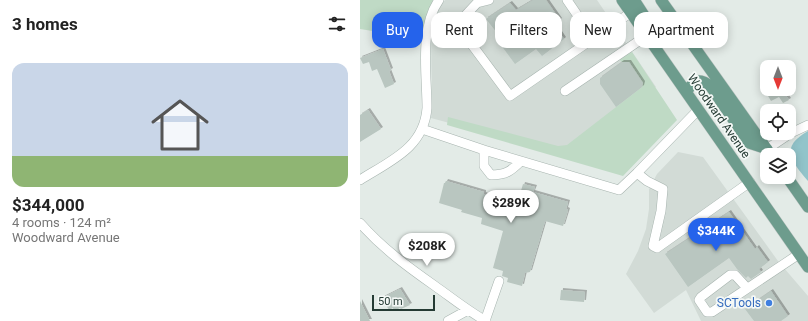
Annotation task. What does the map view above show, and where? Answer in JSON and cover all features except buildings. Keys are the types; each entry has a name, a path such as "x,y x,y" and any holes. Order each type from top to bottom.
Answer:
{"main road":[{"path":"622,0 634,6"},
{"name":"Woodward Avenue","path":"661,0 669,12"},
{"name":"Woodward Avenue","path":"660,48 686,92 808,266"},
{"name":"Woodward Avenue","path":"694,48 766,148"},
{"path":"686,92 696,81 700,80 706,83 711,87 749,143 760,148"},
{"path":"792,184 808,207"}],"street":[{"path":"360,180 403,152 417,138 426,120 426,49 428,31 434,8 439,0"},
{"path":"489,0 477,3 463,18 461,30 510,96 579,48"},
{"path":"567,0 575,12"},
{"path":"626,12 634,6"},
{"path":"564,91 634,44"},
{"path":"422,129 484,150 619,190 638,173 699,109"},
{"path":"774,148 791,133 808,125"},
{"path":"484,150 484,166 491,175 503,175 514,168 521,161"},
{"path":"638,173 663,189 661,211 653,246 656,248 750,182"},
{"path":"360,223 390,252 485,321 499,281"},
{"path":"747,288 735,275 730,275 699,300 707,312 712,312 799,254"},
{"path":"448,321 468,310"}],"shaded area":[{"path":"445,0 597,0 605,12 570,12 570,48 626,48 626,43 656,87 559,153 431,118 431,48 487,48 487,12 437,11"},
{"path":"678,152 703,157 778,261 808,296 808,321 701,321 686,290 654,313 626,274 638,251 646,229 649,209 649,189 657,174"}],"green space":[{"path":"360,0 433,0 423,39 423,12 372,12 372,31 360,29"},
{"path":"632,52 677,120 623,176 447,125 448,117 558,146 567,145 642,87 643,83 629,63 622,62 619,59"}],"water":[{"path":"808,131 808,181 796,167 796,148 791,148 799,137"}],"place":[{"name":"SCTools","path":"769,303"}]}
